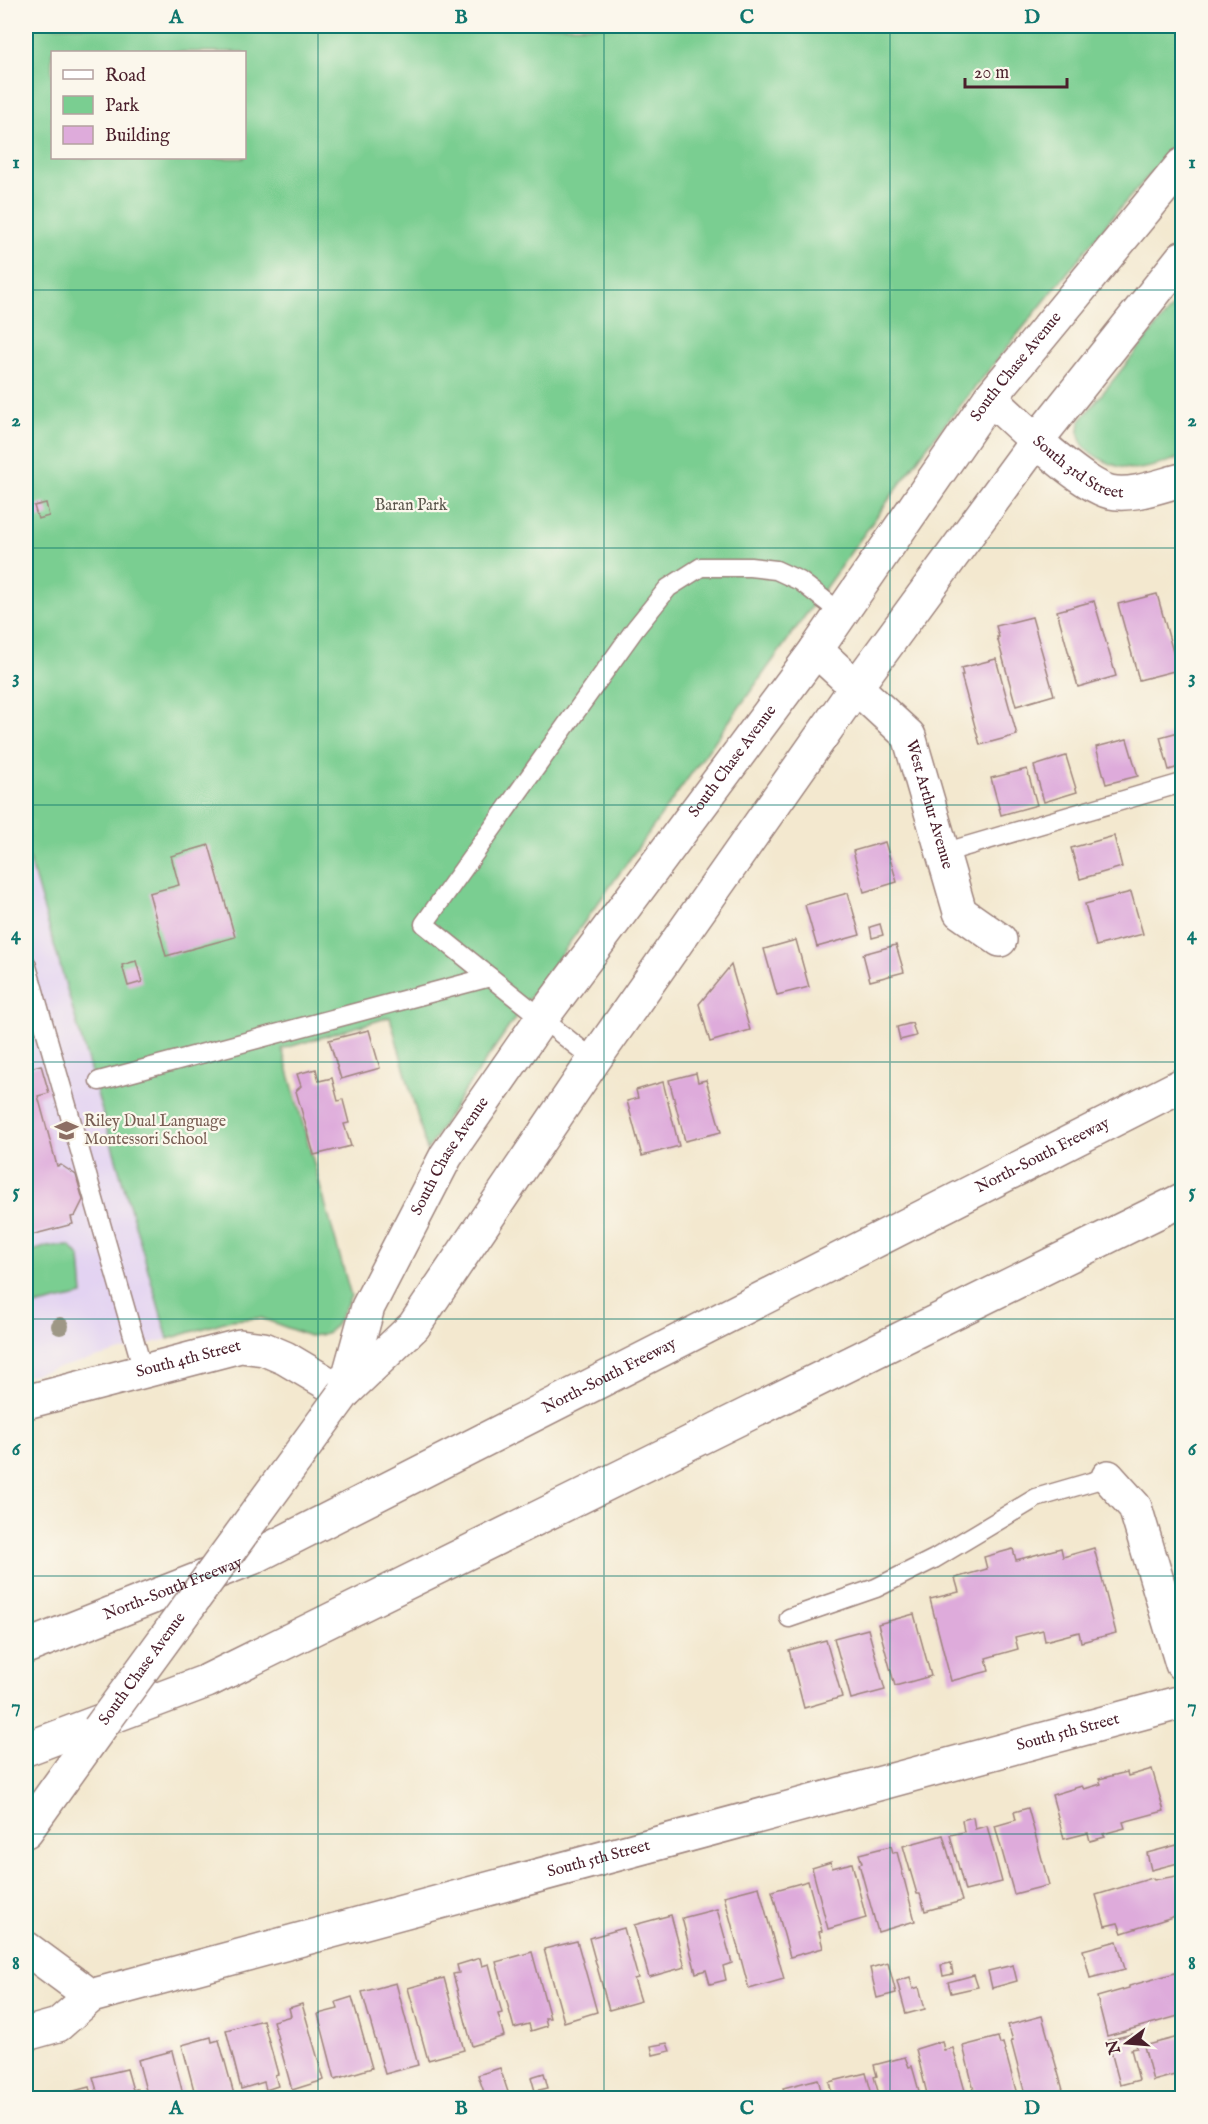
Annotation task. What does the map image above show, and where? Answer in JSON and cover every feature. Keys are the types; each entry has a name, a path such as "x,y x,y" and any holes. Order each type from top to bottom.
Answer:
{"main road":[{"name":"South Chase Avenue","path":"345,1393 368,1308 446,1156 542,1018 816,650 990,398 1182,165"},
{"name":"South Chase Avenue","path":"26,1831 345,1393 414,1326 594,1060 856,687 1037,440 1182,258"},
{"name":"South 3rd Street","path":"990,398 1083,478 1110,492 1138,492 1182,480"},
{"name":"West Arthur Avenue","path":"816,650 909,736 960,912 1000,940"},
{"name":"North-South Freeway","path":"26,1647 252,1558 1182,1085"},
{"path":"26,1749 207,1681 1182,1200"},
{"name":"South 4th Street","path":"26,1402 240,1346 264,1349 285,1358 345,1393"},
{"path":"1108,1477 1135,1507 1182,1664"},
{"name":"South 5th Street","path":"26,2034 58,2025 91,1996 1182,1702"},
{"path":"26,1948 91,1996"}],"lane":[{"path":"594,1060 424,924 635,629 668,588 701,567 750,567 776,570 800,581 841,613"},
{"path":"943,853 1182,783"},
{"path":"26,963 143,1370"},
{"path":"99,1081 490,977"},
{"path":"789,1618 876,1588 934,1559 1036,1498 1108,1477"}],"shaded area":[{"name":"Riley Dual Language Montessori School","path":"29,857 168,1339 26,1376 26,858"}],"green space":[{"name":"Baran Park","path":"26,26 1182,26 1182,138 1114,215 926,448 513,1021 461,1096 427,1151 390,1017 282,1049 351,1296 336,1325 328,1332 309,1336 261,1318 231,1320 168,1339 29,858 26,858"},
{"path":"1182,295 1182,457 1142,469 1129,469 1102,460 1087,449 1082,442 1079,433 1080,421"},
{"path":"70,1246 80,1257 83,1295 26,1308 26,1253 45,1247"}],"building":[{"path":"46,503 49,516 38,519 34,506"},
{"path":"1157,594 1178,670 1139,680 1118,604"},
{"path":"1094,601 1116,676 1078,687 1057,611"},
{"path":"1032,617 1054,695 1016,706 996,626"},
{"path":"996,659 1017,735 980,745 961,668"},
{"path":"1182,731 1182,766 1169,770 1160,737"},
{"path":"1127,739 1138,776 1106,784 1096,747"},
{"path":"1066,756 1077,792 1044,802 1034,766"},
{"path":"1027,769 1037,805 1001,815 991,778"},
{"path":"1114,836 1122,867 1080,879 1071,848"},
{"path":"885,842 897,882 864,892 853,851"},
{"path":"209,845 235,937 166,956 149,893 179,885 171,856"},
{"path":"1131,892 1143,934 1096,946 1085,904"},
{"path":"848,893 860,935 817,947 805,905"},
{"path":"880,924 883,935 872,938 870,927"},
{"path":"796,940 809,987 777,995 764,949"},
{"path":"896,945 904,972 870,981 863,954"},
{"path":"136,961 142,982 128,986 122,965"},
{"path":"731,965 750,1030 710,1042 699,1004"},
{"path":"912,1023 916,1036 900,1040 897,1027"},
{"path":"369,1030 380,1068 341,1079 329,1040"},
{"path":"26,1053 30,1068 41,1065 49,1093 38,1096 57,1166 61,1165 76,1175 83,1200 75,1216 71,1217 73,1224 31,1235 30,1231 26,1232"},
{"path":"316,1069 319,1081 332,1078 338,1101 343,1100 349,1123 344,1124 351,1146 314,1155 296,1091 301,1086 297,1074"},
{"path":"696,1073 698,1082 706,1080 721,1132 685,1141 669,1080"},
{"path":"663,1082 679,1146 642,1156 627,1101 638,1098 636,1090"},
{"path":"1061,1548 1063,1557 1094,1548 1116,1633 1081,1642 1079,1632 1045,1641 1043,1630 1015,1637 1018,1649 986,1658 989,1671 951,1681 930,1599 959,1592 955,1578 987,1569 984,1557 1013,1549 1016,1560"},
{"path":"914,1614 931,1676 895,1686 878,1624"},
{"path":"868,1629 885,1690 851,1699 834,1638"},
{"path":"826,1640 842,1697 804,1708 789,1650"},
{"path":"1152,1769 1164,1811 1123,1822 1125,1828 1103,1834 1105,1837 1090,1841 1088,1833 1064,1839 1052,1795 1082,1786 1084,1789 1101,1784 1099,1779 1127,1772 1128,1776"},
{"path":"1028,1808 1049,1885 1014,1894 995,1826 1016,1820 1014,1812"},
{"path":"973,1817 975,1829 987,1826 1002,1882 965,1891 950,1835 964,1832 962,1820"},
{"path":"943,1835 962,1901 925,1911 920,1894 917,1894 903,1846"},
{"path":"1177,1845 1182,1862 1151,1870 1147,1853"},
{"path":"891,1846 893,1853 897,1852 915,1921 878,1932 859,1864 862,1863 859,1854"},
{"path":"831,1862 832,1868 852,1863 866,1918 828,1929 812,1868"},
{"path":"1176,1876 1182,1898 1182,1914 1122,1933 1118,1923 1105,1926 1096,1895 1152,1878 1154,1880"},
{"path":"808,1881 822,1931 819,1932 823,1948 790,1957 772,1891"},
{"path":"759,1887 784,1979 749,1989 724,1896"},
{"path":"717,1909 732,1963 723,1966 726,1980 710,1984 706,1970 696,1973 682,1918"},
{"path":"671,1915 685,1967 649,1977 634,1925"},
{"path":"624,1928 638,1978 634,1979 641,2001 609,2010 589,1938"},
{"path":"577,1941 597,2012 564,2022 544,1949"},
{"path":"1117,1941 1125,1969 1090,1978 1083,1950"},
{"path":"532,1952 550,2018 545,2018 547,2026 531,2031 529,2024 514,2028 496,1962"},
{"path":"480,1958 482,1966 489,1964 502,2013 498,2014 504,2036 472,2046 453,1974 459,1973 457,1965"},
{"path":"888,1963 896,1993 877,1998 870,1968"},
{"path":"951,1963 953,1974 943,1976 941,1965"},
{"path":"1013,1965 1017,1981 992,1988 988,1971"},
{"path":"1182,1971 1182,2015 1107,2036 1097,1997"},
{"path":"974,1975 978,1987 951,1993 948,1982"},
{"path":"910,1977 913,1989 919,1987 925,2009 906,2014 897,1981"},
{"path":"444,1978 464,2050 428,2060 408,1988"},
{"path":"396,1983 418,2065 385,2074 362,1992"},
{"path":"352,1997 372,2068 335,2079 318,2014 338,2009 336,2002"},
{"path":"302,2004 324,2080 292,2090 273,2021 291,2016 289,2008"},
{"path":"1042,2016 1063,2090 1026,2098 1008,2025"},
{"path":"263,2020 278,2074 275,2075 278,2086 266,2090 264,2082 241,2089 226,2030"},
{"path":"1133,2034 1137,2048 1131,2049 1139,2080 1120,2085 1108,2040"},
{"path":"1182,2036 1182,2073 1153,2081 1144,2046"},
{"path":"211,2037 212,2042 219,2040 235,2098 196,2098 182,2045"},
{"path":"998,2037 1000,2044 1003,2043 1018,2098 976,2098 963,2046"},
{"path":"942,2041 944,2050 953,2048 967,2098 928,2098 916,2049"},
{"path":"667,2043 670,2051 653,2055 651,2046"},
{"path":"172,2051 184,2098 148,2098 138,2060"},
{"path":"905,2057 909,2067 912,2066 921,2098 880,2098 874,2077 877,2076 874,2065"},
{"path":"500,2068 510,2098 486,2098 478,2075"},
{"path":"127,2069 133,2090 137,2089 140,2098 99,2098 93,2077"},
{"path":"544,2073 548,2088 535,2091 531,2077"},
{"path":"866,2073 873,2098 833,2098 829,2082"},
{"path":"818,2079 823,2098 786,2098 783,2088"},
{"path":"89,2087 92,2098 48,2098"}],"place":[{"name":"Riley Dual Language Montessori School","path":"66,1131"}]}
